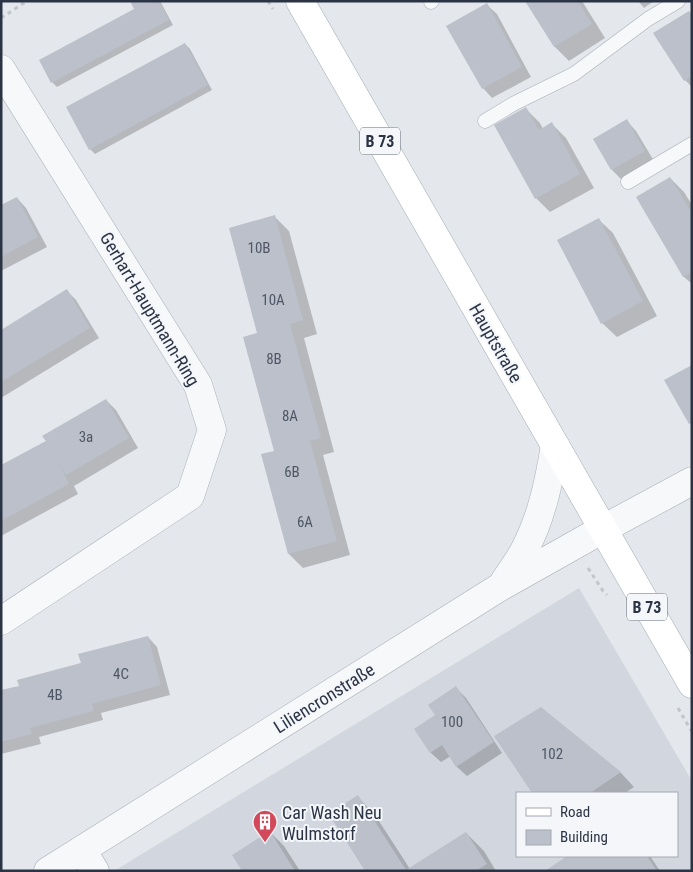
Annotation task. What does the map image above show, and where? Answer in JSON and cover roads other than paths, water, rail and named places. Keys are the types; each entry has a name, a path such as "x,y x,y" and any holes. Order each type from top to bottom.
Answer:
{"main road":[{"name":"Hauptstraße","path":"300,1 692,684"}],"street":[{"name":"Gerhart-Hauptmann-Ring","path":"1,68 198,385 212,430 190,496 1,620"},
{"path":"500,587 525,551 536,526 546,496 555,445"},
{"name":"Liliencronstraße","path":"48,871 88,860 500,587 692,481"}],"lane":[{"path":"485,120 574,74 640,24 678,1"},
{"path":"628,182 692,144"}],"place":[{"name":"Car Wash Neu Wulmstorf","path":"265,843"}]}
